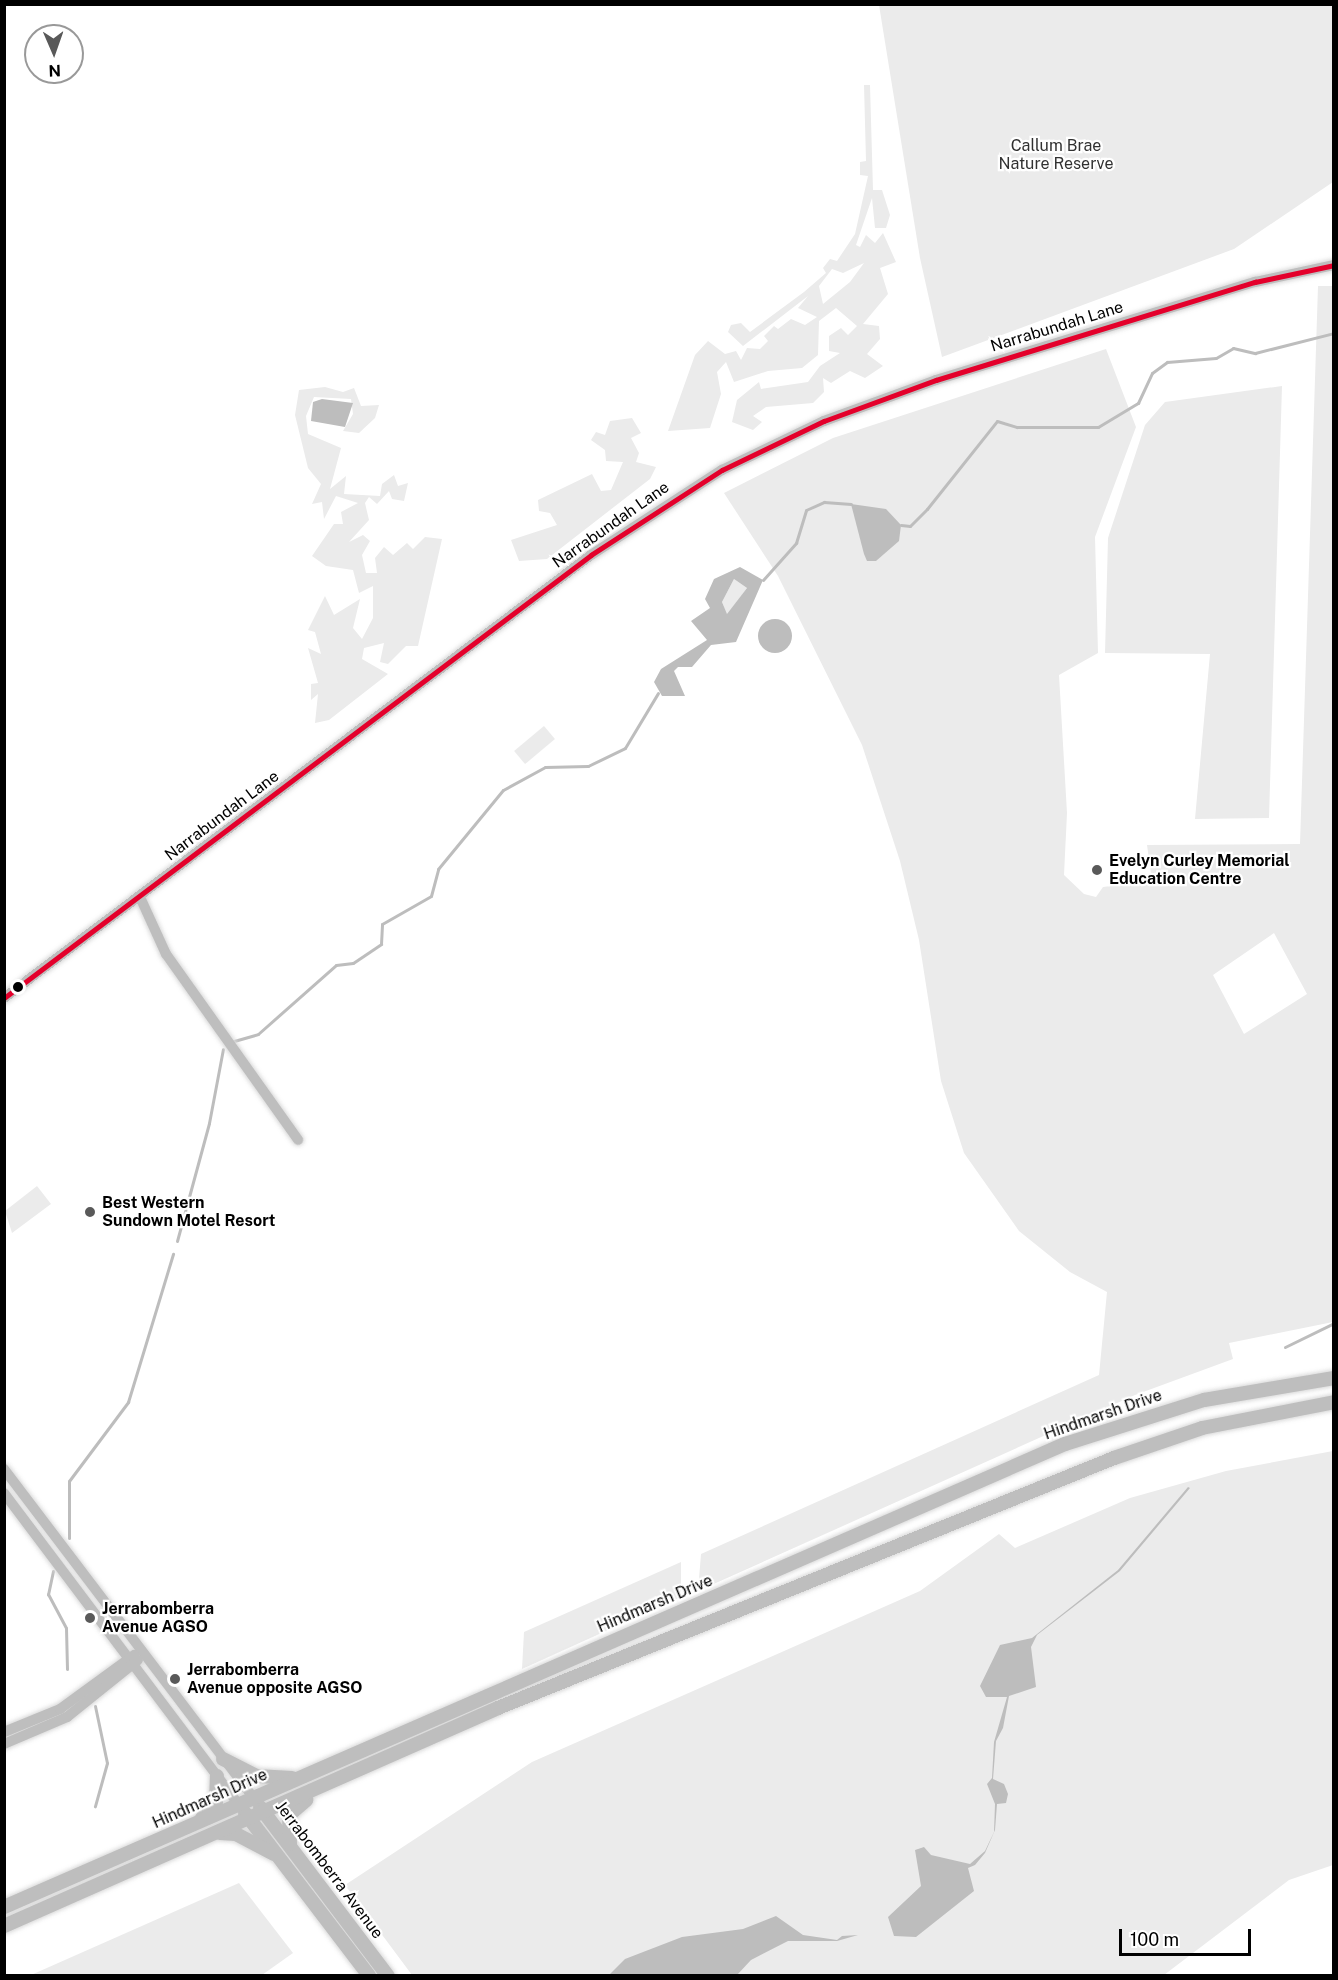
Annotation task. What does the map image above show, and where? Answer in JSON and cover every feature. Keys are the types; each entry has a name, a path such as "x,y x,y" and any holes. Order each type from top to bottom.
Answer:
{"main road":[{"name":"Hindmarsh Drive","path":"4,1907 688,1608 1125,1421 1229,1394 1334,1378"},
{"name":"Hindmarsh Drive","path":"4,1926 696,1625 1159,1442 1334,1402"},
{"path":"688,1608 696,1625"},
{"path":"223,1760 265,1778 307,1775"},
{"path":"291,1847 287,1825 293,1808 352,1773"},
{"path":"199,1822 216,1802 217,1776"},
{"name":"Jerrabomberra Avenue","path":"254,1798 388,1976"},
{"name":"Jerrabomberra Avenue","path":"238,1804 369,1976"},
{"path":"217,1833 236,1834 281,1858"}],"street":[{"name":"Narrabundah Lane","path":"4,998 591,555 734,464 824,421 936,380 1255,282 1334,265"},
{"path":"140,897 166,954 225,1041 298,1140"},
{"name":"Jerrabomberra Avenue","path":"4,1469 254,1798"},
{"name":"Jerrabomberra Avenue","path":"4,1493 238,1804"},
{"path":"115,1640 127,1631"},
{"path":"4,1744 50,1728 142,1652"},
{"path":"4,1732 60,1709 131,1662"}],"green space":[{"name":"Callum Brae Nature Reserve","path":"879,5 1333,5 1333,182 1234,249 942,357 920,258"},
{"path":"864,85 870,85 873,190 882,190 890,215 886,228 875,228 872,198 856,245 860,247 866,235 875,243 883,233 896,262 880,268 888,294 863,324 879,326 880,339 867,354 883,366 865,378 850,371 831,383 823,378 824,392 813,403 766,407 753,416 762,422 753,430 732,422 737,400 759,382 761,389 808,382 820,366 840,353 829,351 829,336 841,328 848,335 857,326 836,308 819,321 818,355 802,368 768,371 734,382 726,362 717,372 721,394 710,428 668,431 695,355 708,341 725,354 736,351 741,360 747,348 760,349 768,341 764,336 774,326 778,329 791,319 805,325 817,317 798,308 808,296 743,346 728,332 731,325 741,323 750,332 826,273 823,268 830,259 837,261 855,234 868,176 860,175 860,162 866,161","holes":["864,263 850,282 823,304 819,286 832,269 843,273"]},
{"path":"1318,286 1333,286 1333,1322 1229,1343 1233,1359 1135,1395 698,1591 701,1554 1099,1375 1107,1292 1070,1272 1019,1231 964,1153 941,1081 919,940 900,861 862,745 778,576 724,493 833,438 1106,349 1136,427 1095,537 1098,653 1059,675 1067,813 1064,875 1084,894 1096,897 1103,887 1152,881 1147,845 1300,844","holes":["1274,933 1307,994 1244,1034 1213,975"]},
{"path":"1282,386 1269,818 1195,819 1210,654 1105,653 1108,538 1145,425 1165,402"},
{"path":"325,387 343,392 354,388 361,406 379,405 375,418 359,433 343,431 353,414 351,399 314,397 306,416 308,434 341,448 330,489 346,476 344,494 380,496 382,484 394,475 398,486 408,483 404,501 392,499 389,491 377,504 369,497 365,503 369,520 349,542 363,535 370,541 362,555 366,573 377,573 375,558 384,547 393,555 407,543 413,549 425,537 442,539 418,646 406,646 388,664 380,662 384,643 364,648 362,659 388,674 329,720 315,723 318,694 311,700 311,684 318,683 308,648 321,654 315,632 308,630 325,596 334,615 360,599 353,628 362,639 373,618 373,586 359,593 353,570 326,566 312,556 334,524 343,524 341,512 358,503 336,496 324,519 322,502 312,504 321,484 308,468 295,415 299,390"},
{"path":"632,418 641,433 631,438 639,453 636,462 656,467 650,479 547,559 519,561 511,540 557,525 550,513 539,511 538,500 592,474 601,491 611,490 623,462 606,461 605,450 591,440 596,432 605,435 610,421"},
{"path":"734,579 747,588 727,615 722,602"},
{"path":"544,726 555,739 525,764 514,751"},
{"path":"37,1186 51,1204 12,1233 5,1211"},
{"path":"1333,1451 1333,1865 1289,1880 1164,1975 412,1975 345,1885 532,1762 920,1591 999,1534 1015,1548 1130,1498 1226,1471"},
{"path":"681,1562 681,1597 522,1669 524,1632"},
{"path":"239,1883 293,1953 262,1975 31,1975"}],"shaded area":[{"path":"322,399 353,403 345,427 311,421 313,402"},
{"path":"851,504 886,509 901,525 899,541 876,561 867,561"},
{"path":"740,567 763,580 736,642 711,645 692,667 678,667 674,671 685,696 662,696 654,682 661,669 707,640 691,621 710,608 705,599 714,579","holes":["734,579 747,588 727,614 722,602"]},
{"path":"775,619 787,624 792,636 787,648 775,653 763,648 758,636 763,624"},
{"path":"1188,1487 1190,1488 1120,1571 1037,1635 1031,1647 1036,1687 1009,1696 1003,1728 996,1741 993,1779 1004,1784 1008,1794 1006,1803 997,1804 995,1830 985,1853 975,1865 968,1868 974,1891 916,1937 894,1936 888,1917 921,1886 915,1850 924,1847 931,1855 970,1864 985,1851 994,1832 995,1804 987,1784 992,1778 994,1742 1007,1697 986,1697 980,1686 1000,1645 1032,1638 1118,1570"},
{"path":"776,1916 803,1935 837,1940 842,1936 858,1935 837,1941 788,1941 751,1960 737,1975 609,1975 625,1959 682,1937 743,1929"}],"waterway":[{"path":"901,525 910,526 927,509 997,421 1017,427 1098,427 1138,403 1152,373 1167,362 1216,358 1233,348 1255,353 1334,333"},
{"path":"763,580 796,543 806,510 824,502 851,504"},
{"path":"234,1041 258,1034 336,965 353,963 381,944 382,924 431,896 438,869 503,790 545,767 588,766 625,748 658,693"},
{"path":"177,1241 209,1123 223,1049"},
{"path":"69,1538 69,1481 128,1402 173,1254"},
{"path":"1285,1347 1334,1323"},
{"path":"53,1571 48,1594 66,1628 67,1669"},
{"path":"95,1706 107,1763 95,1806"}],"transit line":[{"path":"4,998 591,555 722,470 824,421 936,380 1255,282 1334,265"}],"place":[{"name":"Evelyn Curley Memorial Education Centre","path":"1097,870"},
{"name":"Best Western Sundown Motel Resort","path":"90,1212"},
{"name":"Jerrabomberra Avenue AGSO","path":"90,1618"},
{"name":"Jerrabomberra Avenue opposite AGSO","path":"175,1679"}]}
